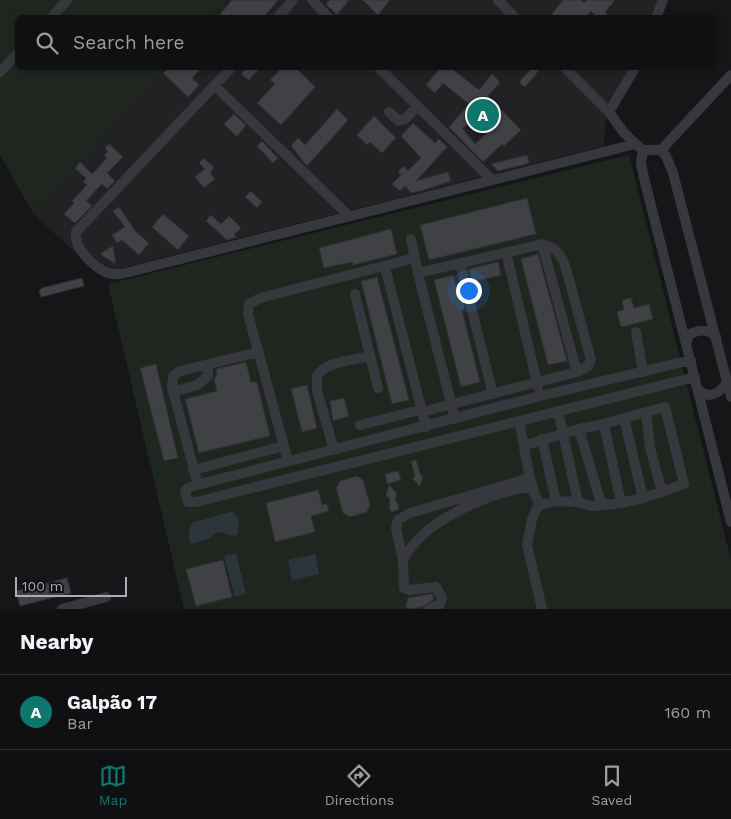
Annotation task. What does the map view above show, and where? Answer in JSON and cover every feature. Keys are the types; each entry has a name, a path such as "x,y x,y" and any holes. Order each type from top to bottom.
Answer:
{"lane":[{"path":"53,15 67,0"},
{"path":"280,15 293,0"},
{"path":"312,0 326,15"},
{"path":"498,0 512,15"},
{"path":"657,15 659,2"},
{"path":"0,72 15,56"},
{"path":"229,70 76,232 78,247 88,258 111,274 121,274 492,180 639,147 660,150 666,156 673,173 731,397"},
{"path":"381,70 492,180"},
{"path":"567,70 609,112 639,147 644,178 731,522"},
{"path":"609,112 634,70"},
{"path":"660,150 689,117 731,75"},
{"path":"215,86 349,216"},
{"path":"389,112 399,121 405,119 418,106"},
{"path":"411,239 455,419"},
{"path":"360,425 577,372 588,366 591,360 567,274 559,253 549,245 542,244 418,273"},
{"path":"542,244 577,372"},
{"path":"506,252 540,396"},
{"path":"288,461 248,314 251,302 415,258"},
{"path":"460,263 493,394"},
{"path":"385,266 418,412 426,427"},
{"path":"355,294 378,388"},
{"path":"686,342 690,334 701,330 707,330 716,337"},
{"path":"636,332 643,372"},
{"path":"258,352 176,374 171,383 193,470 193,486 186,499 188,502 196,502 695,377"},
{"path":"334,450 317,391 316,376 324,369 370,356"},
{"path":"193,486 540,396 691,360"},
{"path":"173,392 201,383 208,376 208,366"},
{"path":"698,390 707,395 713,395 723,390 727,382"},
{"path":"526,445 563,433 665,407 684,481 682,486 621,503 592,506 578,502 556,501 540,504"},
{"path":"558,411 578,502"},
{"path":"646,412 650,448 662,492"},
{"path":"624,418 644,498"},
{"path":"384,420 388,436"},
{"path":"519,421 526,445 530,483 540,504"},
{"path":"604,424 621,503"},
{"path":"579,429 600,500 604,505"},
{"path":"542,439 556,501"},
{"path":"193,470 284,446"},
{"path":"428,609 442,603 440,591 432,587 409,590 404,588 403,561 396,536 398,520 410,513 464,502 530,483"},
{"path":"403,561 412,545 464,502"},
{"path":"540,504 532,519 527,545 542,609"},
{"path":"62,609 106,597"}],"shaded area":[{"path":"0,0 228,0 214,15 15,15 15,70 164,70 33,213 0,155"},
{"path":"228,0 661,0 655,15 215,15"},
{"path":"164,70 631,70 615,96 605,124 604,146 98,274 33,213"},
{"path":"629,155 731,560 731,609 184,609 108,284"},
{"path":"233,511 239,520 238,534 235,536 217,532 209,539 192,544 190,542 189,534 192,523"},
{"path":"236,553 246,594 235,597 224,556"},
{"path":"315,554 319,574 292,580 288,560"}],"building":[{"path":"232,0 278,0 266,15 220,15"},
{"path":"330,0 349,0 337,15 326,4"},
{"path":"363,0 390,0 378,15"},
{"path":"563,0 581,0 584,3 587,0 615,0 605,12 608,15 595,15 591,11 588,15 551,15"},
{"path":"167,70 199,70 192,78 199,85 188,97 163,73"},
{"path":"245,70 258,70 249,80 241,74"},
{"path":"280,70 298,70 315,87 281,125 257,103 275,84 270,80"},
{"path":"438,70 454,70 479,90 492,74 500,82 488,96 521,130 504,146 502,144 483,162 449,127 469,104 443,83 435,93 426,85","holes":["477,119 489,131 475,144 462,128"]},
{"path":"530,70 539,70 525,87 520,83"},
{"path":"337,109 348,120 307,166 291,146 298,138 305,145"},
{"path":"234,114 246,125 237,137 224,124"},
{"path":"374,116 396,138 382,153 370,142 367,145 357,135"},
{"path":"413,123 435,143 439,139 447,147 416,181 448,172 451,181 411,193 405,186 400,191 392,184 401,175 398,171 404,166 408,171 421,158 401,136"},
{"path":"262,141 278,158 273,163 257,146"},
{"path":"109,144 123,157 107,173 115,181 107,189 102,184 86,201 92,206 75,223 64,214 74,203 72,201 87,185 83,182 86,178 75,168 80,162 92,174 107,158 104,155 108,152 105,148"},
{"path":"527,155 529,163 498,171 491,164"},
{"path":"203,158 214,167 210,173 215,179 204,188 195,177 205,169 199,163"},
{"path":"251,191 262,202 257,208 245,197"},
{"path":"527,198 536,234 429,260 420,225"},
{"path":"119,207 136,232 149,243 139,255 122,240 117,243 112,235 125,227 113,211"},
{"path":"163,214 189,236 178,250 152,227"},
{"path":"211,215 221,224 229,216 241,228 234,235 237,237 227,240 206,221"},
{"path":"391,229 397,254 353,265 352,262 324,268 319,248"},
{"path":"113,246 115,258 115,264 100,254"},
{"path":"538,254 567,361 548,365 521,259"},
{"path":"498,262 501,275 472,282 469,269"},
{"path":"453,275 460,303 463,302 465,309 462,310 480,382 461,387 434,280"},
{"path":"377,277 409,400 392,404 361,281"},
{"path":"82,278 84,286 41,297 39,291 42,288"},
{"path":"631,298 634,308 649,304 653,319 621,327 617,312 624,310 622,300"},
{"path":"246,362 251,382 257,382 270,436 199,453 185,399 217,391 214,379 217,375 216,369"},
{"path":"156,364 178,458 164,461 140,368"},
{"path":"307,385 317,428 302,432 291,389"},
{"path":"344,398 349,416 333,421 330,401"},
{"path":"416,460 421,476 423,476 420,486 412,478 415,477 411,461"},
{"path":"398,471 401,480 387,484 385,474"},
{"path":"357,476 363,480 370,505 367,512 350,517 343,513 336,488 340,481"},
{"path":"389,485 397,493 395,500 399,505 398,510 392,512 389,508 390,499 386,495"},
{"path":"318,490 322,505 327,504 329,511 311,516 315,532 275,542 266,503"},
{"path":"223,560 232,597 196,606 186,569"},
{"path":"67,578 71,593 20,606 16,591"},
{"path":"432,594 434,599 422,607 408,609 406,606 408,598"}],"place":[{"name":"Galpão 17","path":"483,115"}]}
